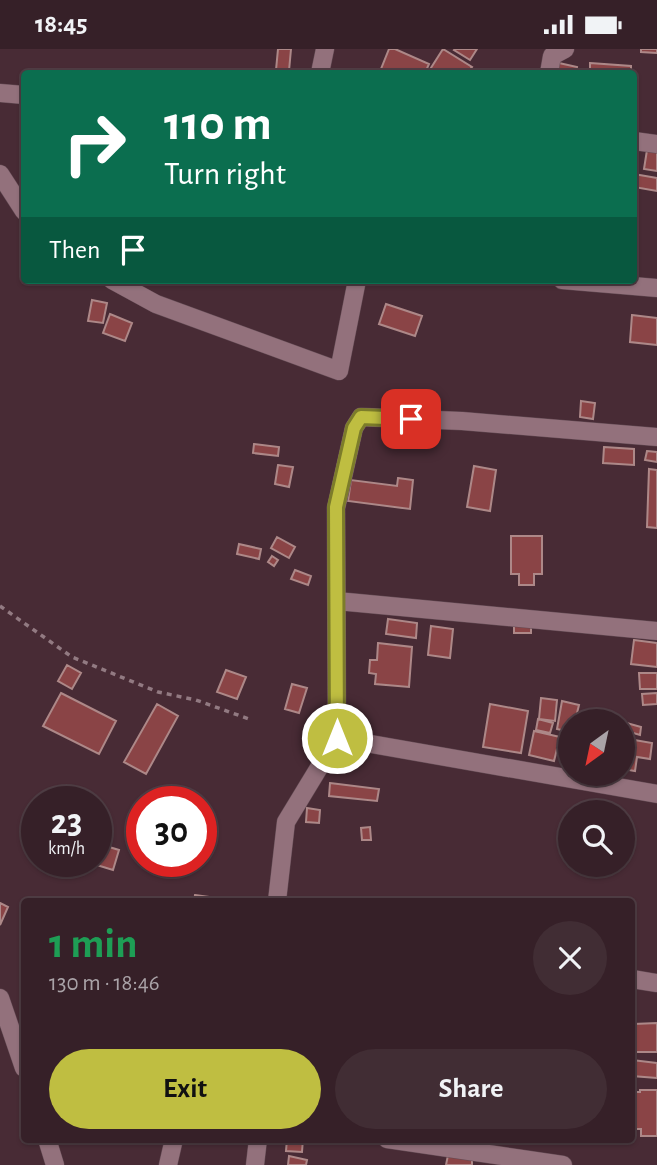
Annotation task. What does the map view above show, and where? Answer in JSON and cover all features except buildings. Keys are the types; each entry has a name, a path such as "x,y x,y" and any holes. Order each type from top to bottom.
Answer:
{"street":[{"path":"321,70 325,49"},
{"path":"550,70 552,56 565,49"},
{"path":"0,93 21,95"},
{"path":"637,141 657,144"},
{"path":"0,174 21,206"},
{"path":"119,284 156,304 339,371 356,284"},
{"path":"610,284 657,288"},
{"path":"277,898 286,821 337,738 336,507 354,428 361,417 461,421 657,437"},
{"path":"337,601 657,631"},
{"path":"337,738 657,794"},
{"path":"635,979 657,983"},
{"path":"0,998 21,1060"},
{"path":"48,1143 55,1165"},
{"path":"168,1165 173,1143"},
{"path":"255,1165 258,1143"},
{"path":"414,1143 562,1165"}],"path":[{"path":"0,606 72,657 158,692 196,700 249,719"}],"route":[{"path":"337,738 336,507 354,428 361,417 411,419"}]}
